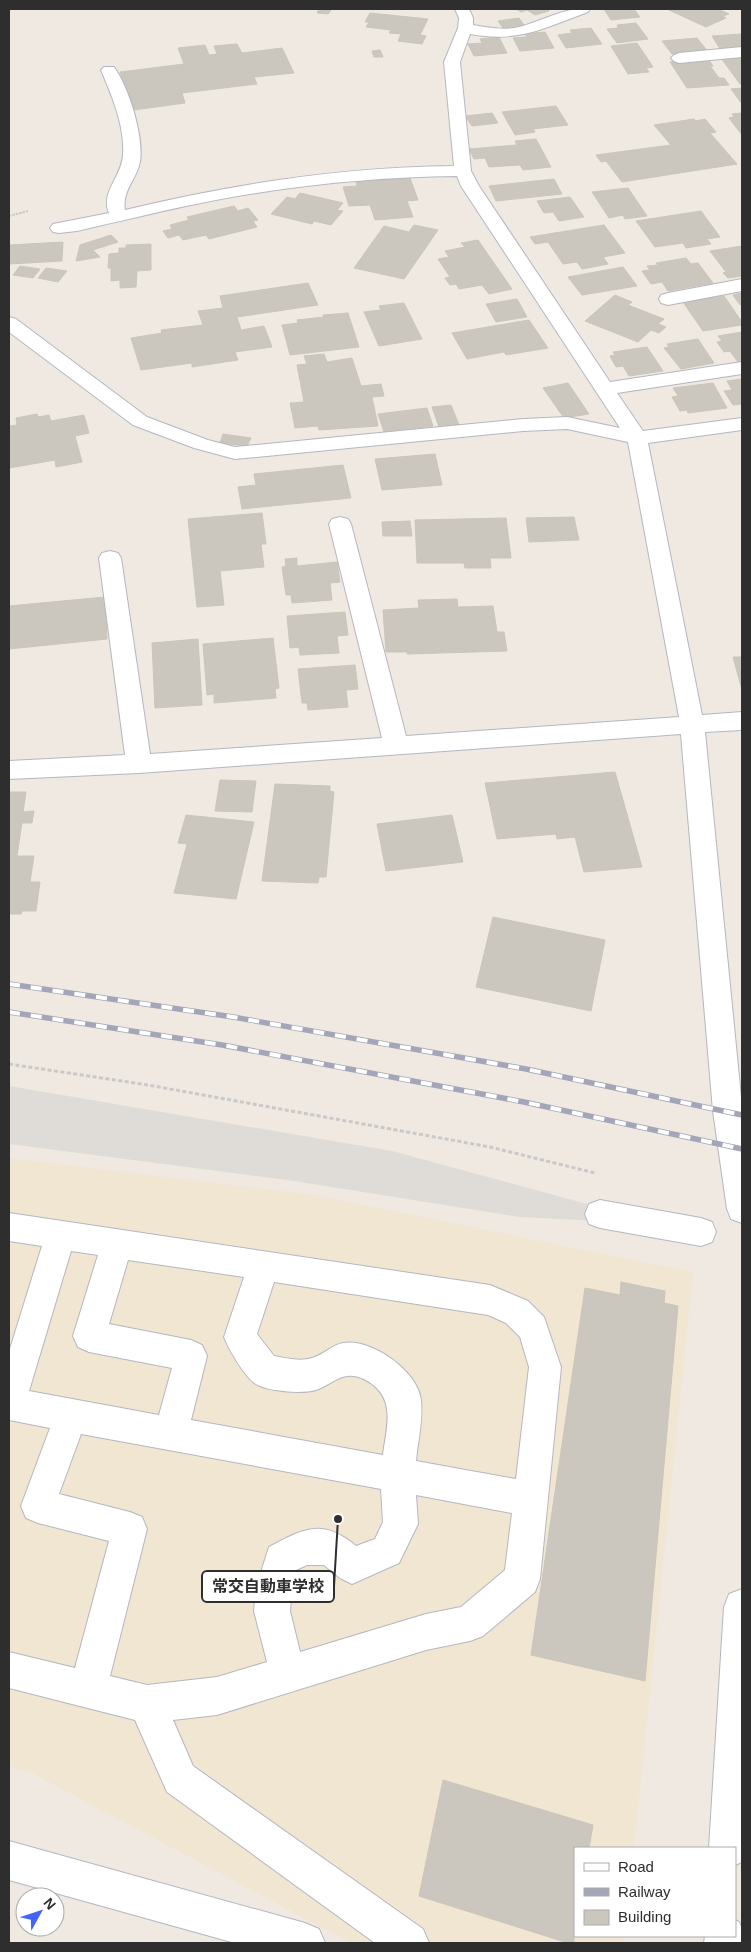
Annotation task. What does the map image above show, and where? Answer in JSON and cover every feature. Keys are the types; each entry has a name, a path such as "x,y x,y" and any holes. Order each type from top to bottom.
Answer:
{"street":[{"path":"583,9 523,31 507,33 492,33 463,18 452,62 463,171 475,194 637,438 692,724 728,1111 742,1209"},
{"path":"545,23 563,25 587,24"},
{"path":"679,58 742,52"},
{"path":"110,70 122,97 130,136 130,164 114,201 114,209 118,217"},
{"path":"59,228 77,226 196,199 306,180 397,171 463,171"},
{"path":"668,298 742,285"},
{"path":"9,323 140,421 201,444 235,453 567,422 637,438 742,424"},
{"path":"605,390 742,368"},
{"path":"340,524 396,746"},
{"path":"110,558 139,764"},
{"path":"9,770 139,764 742,721"},
{"path":"600,1214 700,1232"},
{"path":"9,1227 490,1300 517,1312 533,1328 545,1367 522,1579 470,1623 426,1632 217,1696 148,1704 9,1670"},
{"path":"61,1234 9,1404 531,1499"},
{"path":"117,1243 89,1336 191,1356 172,1434"},
{"path":"264,1266 240,1337 265,1371 295,1376 315,1374 344,1359 370,1363 389,1377 404,1398 404,1422 397,1475 401,1524 386,1551 352,1566 330,1547 304,1547 281,1559 274,1588 272,1611 288,1675"},
{"path":"71,1415 38,1506 130,1529 88,1689"},
{"path":"730,1847 742,1606"},
{"path":"148,1704 180,1780 409,1943"},
{"path":"9,1860 305,1943"}],"path":[{"path":"9,1064 148,1085 490,1146 603,1174"}],"shaded area":[{"path":"9,1086 392,1151 602,1208 599,1221 519,1217 294,1181 9,1144"},
{"path":"9,1158 314,1195 693,1272 634,1847 574,1847 574,1937 625,1937 624,1943 351,1943 32,1773 9,1766"}],"building":[{"path":"319,9 332,9 328,14 317,13"},
{"path":"516,9 546,9 549,11 535,15 527,10 521,12"},
{"path":"604,9 634,9 640,17 611,20"},
{"path":"718,9 729,14 723,16 726,18 706,27 669,10"},
{"path":"370,13 428,19 420,35 426,36 422,44 398,41 401,34 389,33 391,30 366,27 369,22 365,22"},
{"path":"519,18 524,25 503,28 498,21"},
{"path":"636,23 648,39 617,43 607,29 618,28 617,25"},
{"path":"591,28 602,44 566,48 558,35 572,33 570,30"},
{"path":"545,32 554,48 520,51 513,38 527,37 525,34"},
{"path":"742,34 742,50 739,48 720,49 712,36"},
{"path":"499,37 507,53 474,56 468,44 482,43 480,39"},
{"path":"697,38 709,53 672,54 662,41"},
{"path":"637,43 653,67 646,68 649,72 628,74 611,46"},
{"path":"237,44 242,53 282,48 294,73 254,77 257,84 182,93 185,103 134,110 120,72 184,64 178,48 205,45 209,55 217,54 214,46"},
{"path":"380,50 383,57 374,57 372,51"},
{"path":"742,56 742,84 740,84 721,58"},
{"path":"708,59 713,66 710,66 719,78 724,78 729,85 687,88 670,62"},
{"path":"742,88 742,104 731,89"},
{"path":"556,106 568,125 533,129 535,132 515,135 502,112"},
{"path":"492,113 498,123 472,126 465,116"},
{"path":"742,113 742,135 729,118 734,117 732,114"},
{"path":"694,119 696,121 705,119 716,132 710,133 737,164 622,182 606,161 601,162 596,155 671,145 654,125"},
{"path":"536,139 551,167 523,170 520,165 489,167 485,158 474,159 469,149 517,145 515,141"},
{"path":"410,178 418,200 407,201 413,217 375,220 370,205 349,206 343,187 357,186 356,182"},
{"path":"554,179 562,194 496,201 489,186"},
{"path":"628,188 647,216 625,219 623,215 609,218 592,192"},
{"path":"300,193 343,203 337,210 343,211 331,225 314,221 312,224 271,214 287,197 295,199"},
{"path":"570,197 584,217 559,221 553,212 544,213 537,201"},
{"path":"234,206 238,211 248,208 258,220 253,221 257,227 209,239 206,235 183,240 179,235 168,238 163,231 172,229 170,225 189,220 187,217"},
{"path":"701,211 720,237 707,239 711,244 686,248 683,243 655,247 636,221"},
{"path":"414,225 438,230 404,279 354,268 384,226 409,232"},
{"path":"604,225 625,253 603,257 608,264 582,269 577,262 563,264 548,242 535,244 530,237"},
{"path":"111,235 118,242 93,250 100,257 76,261 80,245"},
{"path":"478,240 512,289 489,294 482,285 459,289 456,284 450,285 445,278 450,277 438,259 449,257 445,251 465,247 461,243"},
{"path":"63,242 62,261 9,264 9,245"},
{"path":"151,244 151,270 137,271 136,287 120,288 120,280 111,281 111,268 108,268 109,254 119,253 119,248 126,248 126,245"},
{"path":"742,246 742,276 728,278 723,273 726,272 710,251"},
{"path":"686,258 691,264 698,263 713,283 668,291 662,282 651,284 642,271 650,270 647,266 658,265 656,263"},
{"path":"20,266 40,269 33,278 13,275"},
{"path":"623,267 637,286 582,295 568,277"},
{"path":"46,268 67,271 58,282 38,278"},
{"path":"308,283 318,305 237,317 241,330 264,326 272,347 235,352 238,360 192,367 192,363 141,370 131,338 162,333 161,330 203,325 198,311 223,308 220,296"},
{"path":"742,293 742,304 740,305 733,295"},
{"path":"615,295 632,302 628,305 664,319 658,324 666,327 659,333 651,330 638,342 585,321"},
{"path":"724,296 742,322 742,325 703,331 683,302"},
{"path":"517,299 527,317 496,322 486,304"},
{"path":"404,303 422,339 379,346 364,312 381,310 379,306"},
{"path":"348,313 359,347 290,355 282,325 298,323 297,320 324,317 323,315"},
{"path":"529,320 548,348 506,355 504,352 467,359 452,333"},
{"path":"742,332 742,361 738,362 730,351 724,352 717,342 722,341 718,336"},
{"path":"698,339 714,363 681,369 664,348 669,347 667,344"},
{"path":"647,347 663,371 629,376 623,366 616,367 610,356 615,355 613,352"},
{"path":"324,354 327,362 352,358 361,386 381,384 384,396 372,397 378,426 319,430 318,426 295,428 290,403 304,402 297,365 307,364 304,356"},
{"path":"742,379 742,406 741,404 733,405 724,391 732,390 727,381"},
{"path":"568,383 589,414 564,418 543,388"},
{"path":"713,383 727,408 688,413 687,410 680,411 672,397 678,396 673,388"},
{"path":"451,405 459,425 439,427 432,407"},
{"path":"427,408 433,426 384,432 378,414"},
{"path":"37,414 38,417 49,415 51,421 84,415 89,433 75,436 82,462 56,467 55,460 9,468 9,426 17,425 16,418"},
{"path":"223,434 251,438 247,446 220,443"},
{"path":"435,454 442,485 382,490 375,459"},
{"path":"343,465 351,498 242,509 238,487 256,485 254,474"},
{"path":"262,513 266,544 261,544 264,567 220,571 224,605 197,607 188,519"},
{"path":"574,517 579,540 529,542 526,518"},
{"path":"506,518 511,558 490,558 491,568 465,568 464,563 417,563 415,520"},
{"path":"410,521 412,536 383,536 382,522"},
{"path":"297,558 297,566 337,562 340,582 330,583 332,600 292,603 291,595 286,595 282,567 286,566 285,559"},
{"path":"105,597 107,639 9,649 9,606"},
{"path":"457,599 458,607 493,606 497,632 504,632 507,651 407,654 407,652 386,652 383,610 419,608 418,600"},
{"path":"345,612 348,635 337,636 339,653 300,655 299,647 290,648 287,616"},
{"path":"273,638 279,688 275,689 276,698 214,703 214,694 207,695 203,644"},
{"path":"198,639 202,705 155,708 152,643"},
{"path":"733,657 742,657 742,690"},
{"path":"355,665 358,689 346,690 348,707 308,710 307,703 302,703 298,669"},
{"path":"615,772 642,867 584,872 575,837 557,839 556,834 497,839 485,783"},
{"path":"220,780 256,781 252,812 215,811"},
{"path":"275,784 330,786 330,791 334,792 326,877 319,877 318,883 262,881"},
{"path":"9,792 26,792 23,812 34,811 32,823 22,823 17,856 34,856 30,882 40,882 36,911 22,911 21,914 9,914"},
{"path":"186,815 254,822 236,899 174,893 187,844 178,843"},
{"path":"452,815 463,862 386,871 377,824"},
{"path":"493,917 605,940 591,1011 476,987"},
{"path":"621,1282 665,1291 664,1303 678,1306 645,1681 531,1655 585,1288 620,1295"},
{"path":"443,1780 593,1825 589,1847 574,1847 574,1943 568,1943 419,1896"}],"railway":[{"path":"9,984 233,1017 526,1069 742,1115"},
{"path":"9,1012 222,1045 524,1102 742,1149"}],"place":[{"name":"常交自動車学校","path":"338,1519"}]}
